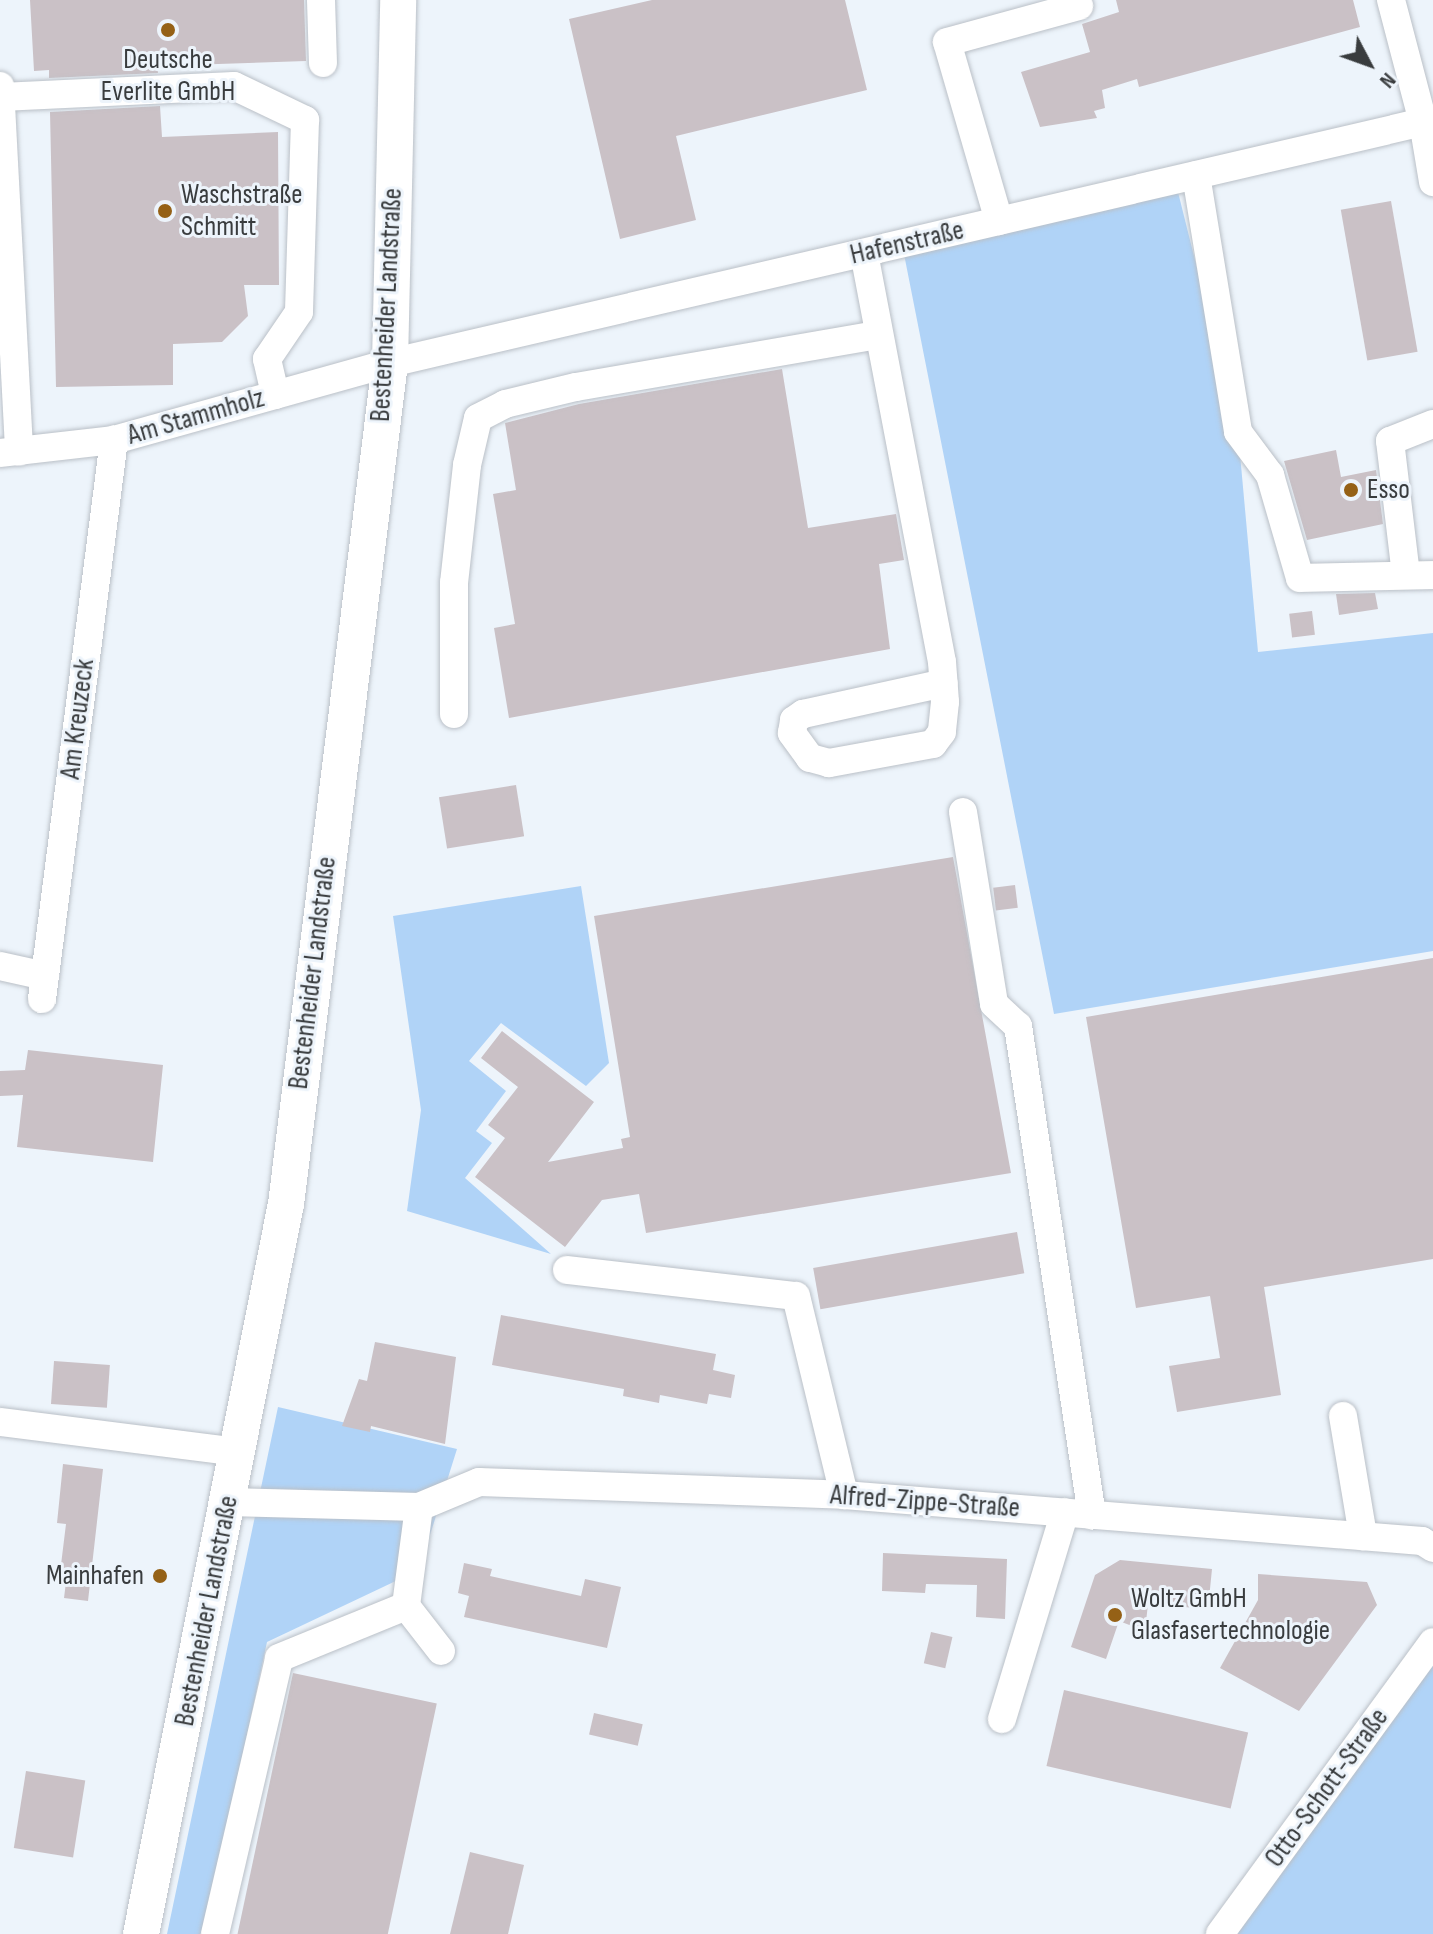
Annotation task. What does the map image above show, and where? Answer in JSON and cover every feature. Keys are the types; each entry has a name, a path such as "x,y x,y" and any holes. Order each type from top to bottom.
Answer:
{"main road":[{"name":"Bestenheider Landstraße","path":"141,1934 286,1204 390,363 398,0"}],"street":[{"path":"321,0 323,63"},
{"path":"1391,0 1428,120 1433,182"},
{"path":"999,221 947,42 1079,6"},
{"path":"0,86 10,453"},
{"path":"1,97 234,86 305,120 299,312 267,359 275,395"},
{"name":"Hafenstraße","path":"390,363 1428,120"},
{"path":"1196,175 1238,432 1270,475 1300,578 1420,575 1390,441 1433,424"},
{"path":"864,253 944,683 942,732 933,744 829,763 810,758 792,733 794,720 803,714 944,683"},
{"path":"454,714 454,583 467,465 478,418 505,404 576,387 877,335"},
{"name":"Am Stammholz","path":"10,453 114,440 390,363"},
{"name":"Am Kreuzeck","path":"0,966 44,988 114,440"},
{"path":"963,812 994,1004 1018,1026 1078,1514 1002,1719"},
{"path":"567,1270 796,1296 844,1495"},
{"path":"1343,1416 1363,1536"},
{"path":"0,1422 237,1452"},
{"name":"Alfred-Zippe-Straße","path":"419,1507 479,1482 844,1495 1422,1541 1433,1548"},
{"path":"228,1502 419,1507 406,1606 441,1651"},
{"path":"215,1934 279,1658 406,1606"},
{"name":"Otto-Schott-Straße","path":"1220,1934 1433,1642"}],"shaded area":[{"path":"1178,192 1238,432 1258,652 1433,633 1433,951 1054,1014 902,244"},
{"path":"581,886 609,1063 586,1086 501,1023 469,1061 506,1091 476,1131 492,1143 465,1178 551,1254 407,1211 421,1110 393,916"},
{"path":"278,1407 457,1449 419,1570 267,1642 204,1934 167,1934"},
{"path":"1433,1642 1433,1934 1220,1934"}],"building":[{"name":"Deutsche Everlite GmbH","path":"30,0 304,0 306,61 157,66 158,73 49,78 49,70 34,71"},
{"path":"652,0 845,0 867,90 676,136 696,220 620,239 569,19"},
{"path":"1116,0 1353,0 1360,27 1139,87 1137,79 1102,90 1105,108 1094,111 1097,118 1040,127 1021,72 1090,52 1082,24 1119,12"},
{"name":"Waschstraße Schmitt","path":"160,106 162,137 278,132 279,285 244,285 248,316 222,342 173,344 173,385 56,387 50,112"},
{"path":"1391,201 1418,352 1367,361 1341,210"},
{"path":"782,369 808,528 896,514 904,560 879,564 890,649 509,718 494,628 515,624 493,494 516,490 505,423 579,404"},
{"name":"Esso","path":"1336,450 1341,477 1376,470 1383,524 1307,540 1284,461"},
{"path":"1375,593 1378,609 1339,615 1336,594"},
{"path":"1312,611 1315,635 1292,638 1289,614"},
{"path":"516,785 524,836 447,849 439,797"},
{"path":"953,857 1011,1173 646,1233 639,1194 602,1200 565,1247 475,1177 505,1138 488,1125 518,1087 481,1058 502,1031 594,1102 548,1162 623,1148 621,1139 630,1137 594,916"},
{"path":"1015,885 1018,908 996,911 993,888"},
{"path":"1433,958 1433,1259 1264,1287 1281,1395 1177,1412 1169,1366 1220,1358 1210,1296 1136,1308 1086,1017"},
{"path":"28,1050 163,1065 153,1162 17,1147 23,1095 0,1096 0,1071 25,1070"},
{"path":"1017,1232 1024,1273 820,1309 813,1268"},
{"path":"501,1315 716,1354 713,1370 735,1375 731,1398 709,1394 707,1404 660,1395 659,1403 623,1396 624,1389 492,1365"},
{"path":"375,1342 456,1357 445,1444 371,1426 370,1432 342,1426 359,1379 367,1381"},
{"path":"54,1361 110,1365 107,1408 51,1404"},
{"path":"63,1464 103,1469 88,1601 64,1598 66,1582 59,1581 66,1524 57,1523"},
{"path":"883,1553 1007,1559 1005,1619 976,1617 977,1585 926,1584 925,1593 882,1591"},
{"name":"Woltz GmbH Glasfasertechnologie","path":"1120,1560 1212,1569 1208,1609 1148,1604 1145,1631 1119,1621 1106,1659 1071,1647 1095,1575"},
{"path":"464,1563 492,1569 490,1576 581,1596 585,1579 621,1587 607,1648 464,1617 469,1596 458,1593"},
{"path":"1258,1574 1367,1582 1377,1605 1299,1711 1220,1668 1258,1600"},
{"path":"931,1632 952,1637 945,1668 924,1663"},
{"path":"293,1673 437,1704 388,1934 238,1934"},
{"path":"1064,1690 1248,1733 1231,1809 1046,1766"},
{"path":"594,1713 643,1724 638,1746 589,1734"},
{"path":"26,1771 85,1780 73,1857 14,1848"},
{"path":"470,1852 524,1865 508,1934 450,1934"}],"place":[{"name":"Deutsche Everlite GmbH","path":"168,30"},
{"name":"Waschstraße Schmitt","path":"165,211"},
{"name":"Esso","path":"1351,490"},
{"name":"Mainhafen","path":"160,1576"},
{"name":"Woltz GmbH Glasfasertechnologie","path":"1115,1615"}]}
